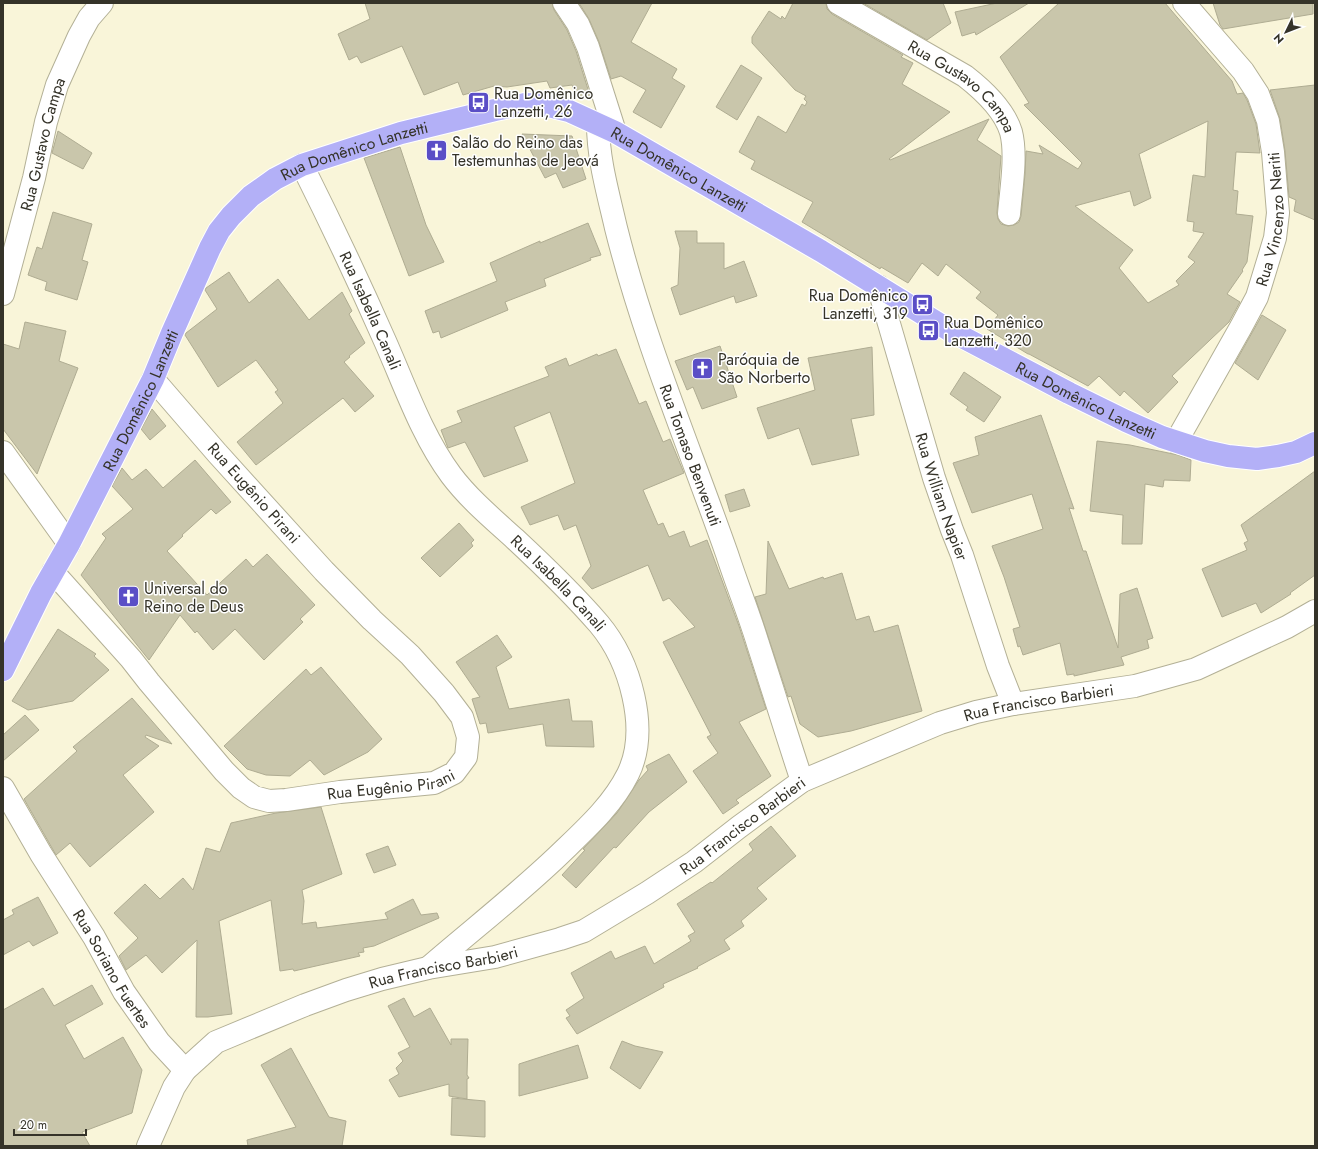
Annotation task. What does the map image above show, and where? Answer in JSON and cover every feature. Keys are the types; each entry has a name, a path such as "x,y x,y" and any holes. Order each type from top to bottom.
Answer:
{"main road":[{"name":"Rua Domênico Lanzetti","path":"3,670 41,593 69,544 153,379 198,272 210,248 219,231 231,216 251,196 275,179 302,165 401,133 525,104 545,104 569,111 606,128 815,247 918,312 969,341 1126,421 1176,442 1228,456 1257,458 1278,456 1296,452 1315,443"}],"street":[{"name":"Rua Gustavo Campa","path":"3,294 34,178 46,122 57,85 79,36 89,18 102,3"},
{"name":"Rua Tomaso Benvenuti","path":"564,3 578,24 588,47 606,128 599,151 605,181 622,251 644,325 758,643 779,713 802,781"},
{"name":"Rua Gustavo Campa","path":"838,3 965,76 977,85 994,103 1005,118 1011,132 1014,151 1009,214"},
{"name":"Rua Vincenzo Neriti","path":"1176,442 1257,297 1275,238 1278,213 1273,152 1268,121 1258,94 1243,71 1184,3"},
{"name":"Rua Isabella Canali","path":"302,165 368,303 427,435 442,461 452,476 467,493 547,569 602,627 619,654 634,697 636,733 634,756 628,773 614,796 590,826 540,873 428,968"},
{"name":"Rua William Napier","path":"878,286 934,478 962,555 998,666 1013,704"},
{"name":"Rua Eugênio Pirani","path":"53,572 131,659 219,765 241,788 254,797 268,801 286,800 340,792 434,783 454,773 466,757 468,737 462,717 444,693 410,655 372,620 324,571 217,453 153,379"},
{"path":"3,452 69,544"},
{"name":"Rua Francisco Barbieri","path":"185,1070 216,1042 346,990 382,979 428,968 494,957 584,931 647,893 694,862 802,781 940,724 976,712 1013,704 1135,686 1196,669 1242,648 1315,611"},
{"name":"Rua Soriano Fuertes","path":"3,788 41,854 94,937 124,992 160,1042 185,1070"},
{"path":"148,1146 174,1087 185,1070"}],"building":[{"path":"365,3 552,3 554,10 567,30 576,51 591,99 576,96 572,85 550,88 547,81 507,87 494,86 463,95 458,82 424,95 402,46 361,63 357,56 349,60 338,34 370,19"},
{"path":"579,3 652,3 631,42 677,69 672,78 685,86 661,128 633,112 646,90 621,76 611,79 599,42 589,19"},
{"path":"793,3 826,3 827,9 832,14 903,55 901,57 913,63 902,84 950,112 889,159 890,160 989,119 977,140 1001,156 997,213 1001,224 1008,226 1019,222 1021,216 1026,151 1043,154 1039,145 1078,169 1082,163 1024,105 1029,103 1000,57 1059,3 1165,3 1232,81 1237,94 1243,93 1256,124 1260,153 1236,152 1233,190 1238,191 1236,214 1253,216 1247,262 1242,270 1243,271 1227,294 1240,302 1229,322 1172,376 1178,382 1148,413 1124,391 1120,396 1099,376 1088,386 1028,354 987,329 998,315 976,298 981,292 946,264 938,276 922,263 908,283 881,267 880,269 802,222 813,202 751,169 755,161 739,152 758,116 786,133 802,104 805,106 807,102 804,99 806,96 795,90 752,43 752,37 769,11 781,19 782,16 785,19","holes":["1208,121 1205,177 1193,175 1187,221 1194,222 1193,231 1204,233 1188,257 1195,262 1176,281 1179,285 1148,303 1119,268 1133,250 1075,206 1130,191 1134,206 1151,198 1139,154"]},
{"path":"863,3 943,3 951,23 927,40"},
{"path":"997,3 1029,3 976,35 975,32 962,36 955,12"},
{"path":"1213,3 1313,3 1313,14 1223,29 1220,25"},
{"path":"741,65 762,78 737,120 716,107"},
{"path":"1315,85 1315,220 1294,211 1296,200 1289,197 1285,151 1280,119 1270,90"},
{"path":"58,131 92,153 83,169 52,153"},
{"path":"522,134 572,136 586,179 563,188 556,173 545,178"},
{"path":"400,147 426,225 444,262 409,276 364,158"},
{"path":"53,212 92,224 82,260 88,262 77,300 45,290 47,282 28,275 37,247 42,249"},
{"path":"588,223 601,255 590,258 591,260 544,279 546,286 505,302 508,310 441,338 439,331 433,333 425,311 497,281 490,263 540,241 540,243"},
{"path":"675,231 697,231 697,243 724,243 724,269 744,261 757,296 736,303 734,296 680,315 671,288 678,285 680,248"},
{"path":"229,272 249,303 278,279 309,320 342,292 352,311 349,314 365,343 344,362 374,396 355,412 343,398 256,465 237,442 283,403 275,392 278,390 256,360 218,387 185,335 217,309 205,290"},
{"path":"1262,315 1286,330 1258,380 1235,363"},
{"path":"25,322 66,331 59,361 78,368 37,474 3,429 3,344 19,349"},
{"path":"720,346 737,397 702,409 693,387 687,390 675,361"},
{"path":"872,347 874,415 851,419 859,455 812,465 799,428 768,439 757,408 815,390 808,358"},
{"path":"616,349 639,404 646,401 663,442 670,439 684,473 643,490 658,525 663,523 669,537 684,531 690,547 707,540 739,626 766,709 739,722 771,776 736,800 739,803 723,814 693,771 718,753 707,737 711,735 663,642 695,627 669,598 663,601 648,565 592,589 582,578 591,566 576,525 564,530 558,515 530,525 521,507 575,483 550,412 514,427 528,461 484,477 465,442 448,448 441,430 462,422 457,411 549,376 545,367 566,358 569,366 597,354 598,356"},
{"path":"964,372 1001,397 984,422 966,410 968,407 950,394"},
{"path":"152,409 166,426 150,440 141,429"},
{"path":"1041,415 1074,509 1069,508 1083,551 1086,551 1118,648 1120,594 1137,588 1153,638 1147,640 1149,648 1121,657 1124,665 1074,676 1074,674 1067,675 1060,643 1023,655 1020,646 1018,647 1013,629 1020,627 1004,577 992,546 1043,529 1032,494 972,513 953,463 979,455 975,437"},
{"path":"1097,441 1130,445 1178,455 1191,460 1190,481 1164,480 1163,487 1145,484 1142,544 1122,544 1123,515 1090,511"},
{"path":"195,460 231,502 216,514 211,509 182,535 183,536 167,551 207,595 246,559 253,567 267,554 315,605 300,619 303,622 264,660 235,629 213,650 197,631 195,633 180,615 149,660 81,575 106,538 102,534 133,509 112,486 122,468 132,480 146,469 163,488"},
{"path":"1315,471 1315,575 1290,593 1291,594 1261,613 1256,603 1222,617 1202,569 1247,550 1244,543 1248,541 1241,525"},
{"path":"744,489 750,506 730,512 725,495"},
{"path":"459,523 474,540 471,543 473,546 440,577 421,558"},
{"path":"768,541 789,589 823,577 824,579 842,573 856,620 869,616 874,632 898,625 922,711 851,731 818,737 800,724 791,696 788,697 755,597 766,594"},
{"path":"58,629 96,654 94,656 109,670 73,701 28,710 12,701"},
{"path":"497,635 512,657 496,667 509,709 569,699 572,721 592,721 594,747 546,746 543,724 488,733 486,723 480,724 472,699 480,697 456,662"},
{"path":"321,667 382,739 368,752 324,775 310,760 290,776 266,775 247,769 224,746 306,669 311,675"},
{"path":"132,698 172,744 146,735 145,737 159,746 123,775 154,812 90,867 70,843 56,855 24,799 77,751 73,747"},
{"path":"25,715 39,730 3,761 3,735"},
{"path":"669,754 687,782 649,812 576,888 562,875 585,850 583,849 617,813 639,780 648,770 646,766"},
{"path":"321,807 342,874 302,890 304,901 302,924 316,922 317,928 388,919 385,913 413,899 421,915 437,913 439,918 374,946 363,948 364,952 358,953 360,956 294,971 293,969 280,971 271,900 219,921 232,1014 196,1017 197,940 162,973 146,955 126,970 119,956 138,938 114,913 145,884 160,899 183,878 193,890 206,848 220,852 231,823 276,813"},
{"path":"771,826 796,856 757,888 767,899 741,921 744,926 724,940 730,949 697,967 698,968 663,984 664,987 577,1034 566,1018 570,1016 566,1010 584,998 571,973 611,951 615,959 645,946 654,964 691,941 688,936 695,932 677,904 711,882 712,883 753,850 749,844"},
{"path":"388,846 396,865 374,873 366,854"},
{"path":"38,897 58,933 33,946 29,941 3,955 3,920 14,914 12,910"},
{"path":"92,985 103,1004 65,1025 84,1059 123,1037 142,1070 132,1113 82,1132 90,1146 3,1146 3,1010 43,988 54,1006"},
{"path":"404,998 414,1017 430,1008 451,1045 451,1039 468,1039 467,1075 469,1078 467,1079 467,1099 449,1096 449,1084 399,1097 389,1080 399,1074 396,1068 403,1061 398,1053 410,1047 388,1006"},
{"path":"622,1041 635,1046 663,1052 640,1089 610,1068"},
{"path":"578,1045 588,1078 519,1096 519,1064"},
{"path":"291,1048 329,1117 346,1121 342,1146 248,1146 247,1140 296,1127 261,1065"},
{"path":"452,1098 485,1101 485,1137 451,1135"}],"place":[{"name":"Rua Domênico Lanzetti, 26","path":"479,102"},
{"name":"Salão do Reino das Testemunhas de Jeová","path":"436,151"},
{"name":"Rua Domênico Lanzetti, 319","path":"923,304"},
{"name":"Rua Domênico Lanzetti, 320","path":"928,331"},
{"name":"Paróquia de São Norberto","path":"702,368"},
{"name":"Universal do Reino de Deus","path":"128,597"}]}
